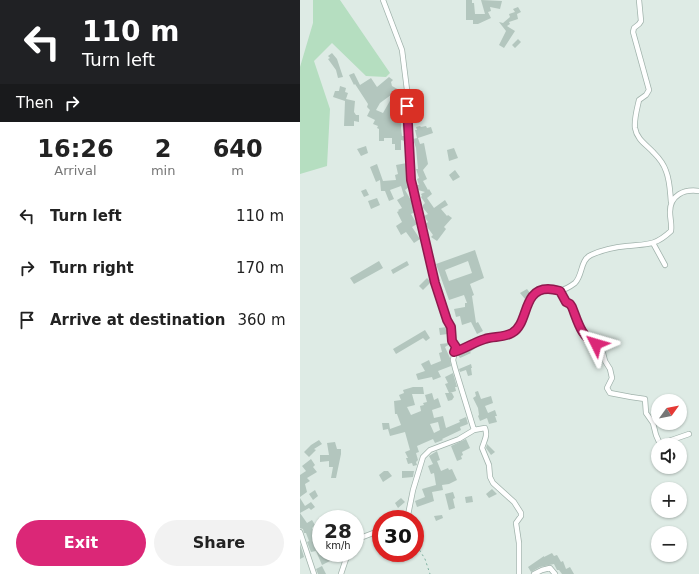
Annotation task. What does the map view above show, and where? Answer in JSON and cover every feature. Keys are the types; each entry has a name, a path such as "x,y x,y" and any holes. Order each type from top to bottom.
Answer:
{"street":[{"path":"383,0 402,50 407,90 411,180 435,283 447,320 451,327 452,341 456,347 453,360 455,368 474,430"},
{"path":"454,352 465,349 485,339 511,334 517,330 533,295 549,288 560,291 570,287 579,279 584,261 588,257 617,247 640,246 653,243 666,236 671,231 670,183 667,172 654,152 638,137 636,130 635,121 639,100 649,90 633,32 634,28 641,21 639,0"},
{"path":"671,204 674,197 682,192 692,190 699,191"},
{"path":"653,243 665,265"},
{"path":"560,291 566,302 572,307 583,333 596,344 603,353 605,361 610,369 612,379 607,388 609,392 631,397 644,398 646,413 653,423 658,438"},
{"path":"409,510 413,490 423,457 430,450 459,439 474,430 485,428 486,437 482,448 489,465 490,476 493,483 514,502 521,513 521,516 516,523 519,543 519,574"},
{"path":"681,438 690,434"},
{"path":"300,532 314,574"},
{"path":"341,574 345,562"},
{"path":"534,574 550,568 555,574"}],"path":[{"path":"424,557 430,574"}],"green space":[{"path":"313,0 340,0 390,73 386,77 366,76 332,43 314,61 330,109 327,166 300,174 300,67 313,23"}],"building":[{"path":"466,0 472,0 472,3 474,3 475,14 485,14 481,0 502,1 500,9 490,7 491,11 488,12 491,18 478,24 473,24 473,20 466,20"},
{"path":"518,7 521,12 517,14 518,19 509,22 510,24 507,26 515,31 504,48 499,45 506,31 499,22 503,23 510,17 509,14 515,12 513,9"},
{"path":"518,39 521,42 515,48 512,45"},
{"path":"332,53 337,59 343,77 338,78 336,70 328,59 330,58 328,56"},
{"path":"354,73 360,85 371,78 377,87 389,77 393,80 391,82 392,86 403,92 397,102 402,105 399,111 403,114 401,118 401,128 402,136 405,136 405,141 401,140 401,150 395,150 395,144 392,144 392,138 384,138 384,141 379,141 378,126 373,124 375,120 367,116 370,110 367,107 368,104 355,84 354,85 349,75","holes":["395,92 383,113 376,110 380,103"]},
{"path":"340,86 346,88 345,92 348,93 346,99 355,101 354,112 356,115 359,115 359,122 354,121 354,126 344,126 345,101 333,97 335,91 339,91"},
{"path":"426,126 427,128 431,127 433,133 418,138 420,144 424,143 428,164 423,170 427,179 423,181 432,194 427,198 434,208 445,200 448,205 441,209 447,216 448,215 452,218 444,227 446,229 437,241 431,237 433,235 425,224 428,222 424,216 428,214 423,208 425,203 421,197 421,194 425,192 418,190 417,185 419,185 417,179 419,178 416,169 418,169 416,148 413,139 417,138 415,130 417,130 416,127"},
{"path":"366,146 368,153 361,156 357,149"},
{"path":"454,148 458,158 449,161 447,150"},
{"path":"407,163 406,170 409,187 405,190 412,202 415,212 411,214 417,224 412,227 420,239 414,243 406,232 401,235 396,226 402,222 397,212 402,208 397,200 404,196 401,186 390,190 394,199 389,201 385,191 381,191 380,180 376,182 370,167 377,164 383,181 396,180 395,175 398,174 396,165"},
{"path":"455,170 460,177 453,181 449,175"},
{"path":"366,189 369,195 364,197 361,191"},
{"path":"377,198 380,205 371,209 368,201"},
{"path":"475,250 484,278 470,284 474,295 472,296 476,323 478,322 483,331 477,334 471,322 462,325 460,316 456,317 454,309 465,307 465,303 467,303 464,295 449,300 436,264","holes":["468,261 472,273 449,281 445,270"]},
{"path":"379,261 383,268 354,284 350,278"},
{"path":"407,261 409,265 393,274 391,270"},
{"path":"427,278 431,282 423,290 419,286"},
{"path":"527,289 530,293 525,299 520,293"},
{"path":"447,327 448,334 440,335 439,328"},
{"path":"425,330 430,338 426,341 423,338 396,354 393,349"},
{"path":"440,344 450,344 445,347 450,358 451,366 438,371 441,377 433,380 432,377 418,380 416,374 425,371 421,364 429,360 431,365 441,361 439,353 442,352"},
{"path":"481,344 470,352 471,353 460,358 458,355"},
{"path":"471,364 472,375 468,376 466,370 460,372 459,369"},
{"path":"453,373 457,387 455,387 456,391 450,393 452,393 454,397 452,400 448,401 445,393 449,393 445,384 448,383 445,377"},
{"path":"413,387 423,387 424,394 412,394 415,405 407,407 411,415 421,411 420,406 427,402 425,395 432,393 434,400 438,398 441,407 432,410 434,418 443,416 446,428 460,422 459,420 466,417 468,424 460,427 461,430 442,439 443,440 435,443 433,439 417,446 419,452 416,453 418,460 416,462 417,465 413,466 412,463 408,464 406,458 408,458 405,452 410,450 405,432 390,436 388,429 383,430 382,423 389,423 390,429 401,425 397,414 395,414 394,401 401,400 399,395 404,393 403,390","holes":["438,422 440,430 434,433 430,424"]},
{"path":"478,391 481,399 491,396 493,403 485,406 488,413 495,410 497,422 489,424 487,418 480,421 478,416 478,408 473,398 476,396 475,392"},
{"path":"466,439 470,448 462,452 462,459 457,461 451,446"},
{"path":"319,440 322,444 314,449 316,450 309,457 304,452"},
{"path":"335,442 337,449 341,449 341,454 336,478 331,478 333,467 329,467 329,461 320,462 320,455 329,455 327,443"},
{"path":"487,444 495,452 491,455 486,448"},
{"path":"437,451 440,460 437,461 441,471 448,468 449,470 452,469 457,480 449,484 442,485 443,490 432,492 434,501 417,507 415,501 425,497 422,489 436,485 434,473 431,474 428,466 433,464 429,456"},
{"path":"311,459 315,465 313,467 317,472 307,478 310,481 305,484 307,492 300,497 300,475 306,471 302,466"},
{"path":"384,471 388,471 392,476 383,482 379,475"},
{"path":"402,471 414,471 413,477 402,478"},
{"path":"492,489 497,494 489,498 486,494"},
{"path":"315,490 318,496 313,500 309,494"},
{"path":"453,492 455,498 453,499 455,508 449,510 445,494"},
{"path":"472,496 473,502 466,503 465,497"},
{"path":"300,498 305,506 311,502 315,507 311,510 309,508 300,513"},
{"path":"401,498 405,502 398,508 395,503"},
{"path":"300,513 307,523 312,520 312,552 307,542 309,541 306,533 304,533 303,529 300,528"},
{"path":"442,515 443,518 436,521 434,516"},
{"path":"300,544 304,557 300,559"},
{"path":"552,553 554,556 557,555 561,562 563,561 566,569 570,567 574,574 562,574 559,570 557,570 554,564 540,567 531,572 528,567 544,556"},
{"path":"321,562 328,562 322,565"},
{"path":"322,566 326,574 318,574 316,569"}],"route":[{"path":"407,106 411,180 414,196 435,283 447,320 451,327 452,341 456,347 454,352 465,349 485,339 511,334 517,330 533,295 549,288 560,291 566,303 570,304 572,307 580,329 584,335 596,344"}]}
